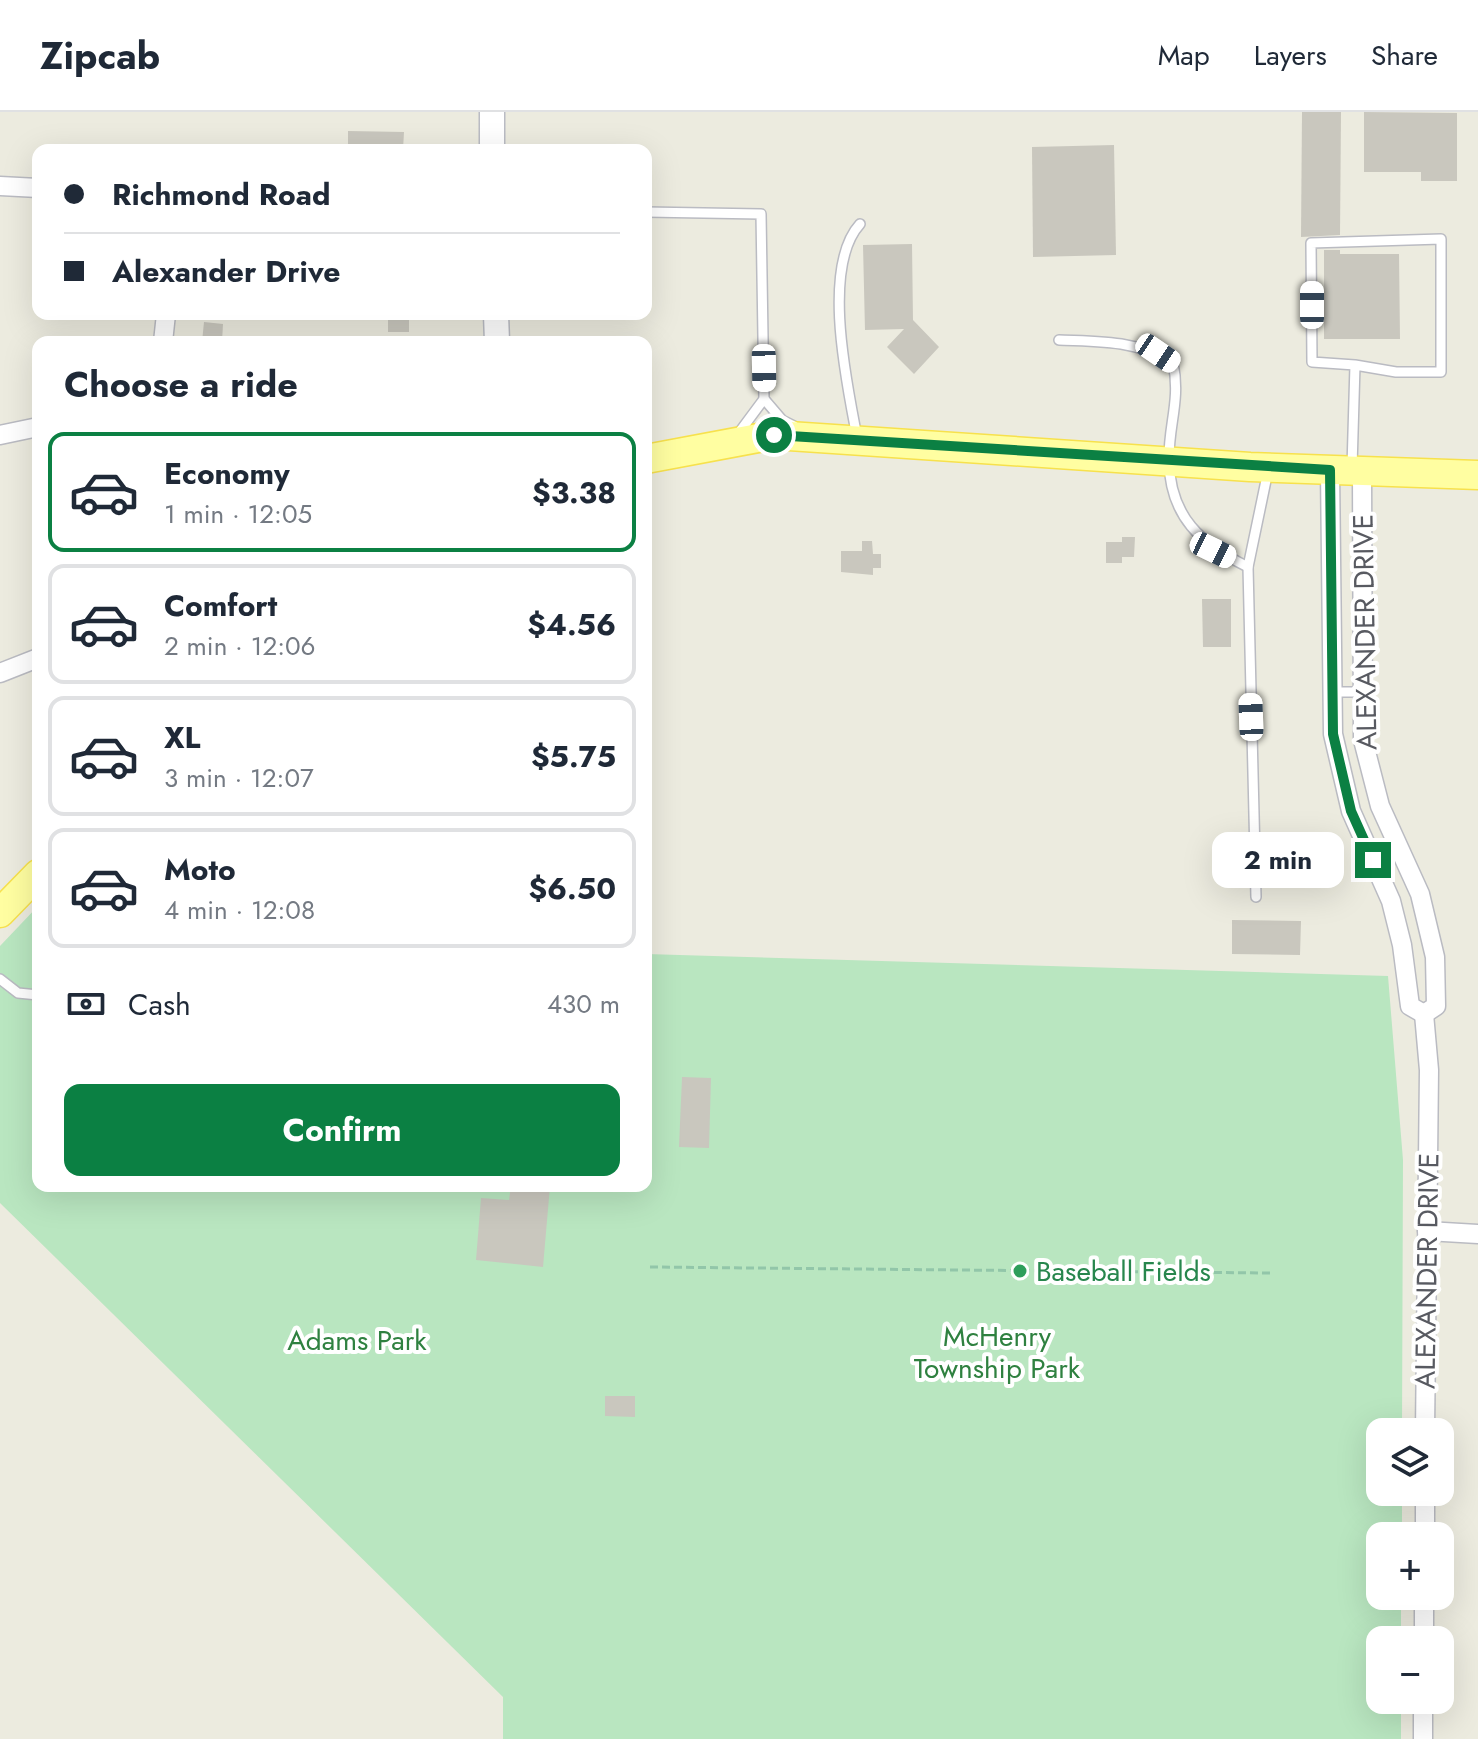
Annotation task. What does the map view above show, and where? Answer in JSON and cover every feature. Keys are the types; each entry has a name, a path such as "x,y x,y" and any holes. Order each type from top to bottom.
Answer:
{"main road":[{"path":"652,458 774,435 1268,468 1478,475"},
{"path":"0,913 32,880"}],"street":[{"path":"492,112 492,144"},
{"path":"0,186 32,188"},
{"path":"0,435 32,428"},
{"name":"ALEXANDER DRIVE","path":"1348,470 1331,692 1333,734 1351,811 1391,901 1410,1006 1424,1014"},
{"name":"ALEXANDER DRIVE","path":"1348,470 1363,692 1363,740 1369,773 1380,806 1417,884 1435,957 1436,1006 1424,1014"},
{"path":"0,673 32,660"},
{"name":"ALEXANDER DRIVE","path":"1424,1014 1429,1070 1425,1418"},
{"path":"1427,1231 1478,1234"},
{"path":"1423,1714 1423,1739"}],"lane":[{"path":"652,212 761,214 764,399 750,422 728,443"},
{"path":"857,440 840,329 845,254 852,232 860,224"},
{"path":"1441,239 1441,372 1396,372 1355,365 1312,362 1311,243 1441,239"},
{"path":"1059,340 1108,341 1158,353 1173,363 1179,388 1169,462 1181,517 1213,550 1248,567"},
{"path":"1348,470 1355,365"},
{"path":"764,399 782,420 822,438"},
{"path":"1256,897 1248,567 1268,468"},
{"path":"1331,692 1363,692"},
{"path":"0,979 18,993 32,994"}],"path":[{"path":"650,1267 1270,1273"}],"green space":[{"name":"McHenry Township Park","path":"32,912 32,1192 652,1192 652,954 1388,976 1403,1160 1402,1418 1366,1418 1366,1506 1402,1506 1402,1522 1366,1522 1366,1610 1401,1610 1401,1626 1366,1626 1366,1714 1401,1714 1401,1739 503,1739 503,1697 0,1203 0,946"}],"building":[{"path":"1302,112 1341,112 1340,235 1301,237"},
{"path":"1364,112 1457,113 1457,181 1421,181 1421,172 1364,172"},
{"path":"348,131 404,132 403,144 348,144"},
{"path":"1114,145 1116,255 1033,257 1032,147"},
{"path":"912,244 913,320 939,347 914,374 887,347 904,329 865,330 863,245"},
{"path":"1324,250 1340,250 1340,254 1399,254 1400,339 1324,339"},
{"path":"388,320 409,320 409,332 388,332"},
{"path":"204,322 223,324 222,336 203,336"},
{"path":"1122,537 1135,537 1134,557 1122,557 1122,563 1106,563 1106,542 1122,542"},
{"path":"862,541 872,541 873,554 881,554 881,568 873,568 873,575 841,572 841,551 862,551"},
{"path":"1202,599 1231,599 1231,647 1203,647"},
{"path":"1232,920 1301,921 1300,955 1232,954"},
{"path":"682,1077 711,1078 709,1148 679,1147"},
{"path":"510,1192 549,1192 543,1267 476,1260 481,1198 509,1200"},
{"path":"605,1396 635,1396 635,1417 605,1416"}],"place":[{"name":"Baseball Fields","path":"1020,1271"}],"route":[{"path":"774,435 1330,470 1330,698 1333,734 1337,764 1351,811 1373,860"}],"park label":[{"name":"Adams Park","path":"357,1340"}]}
